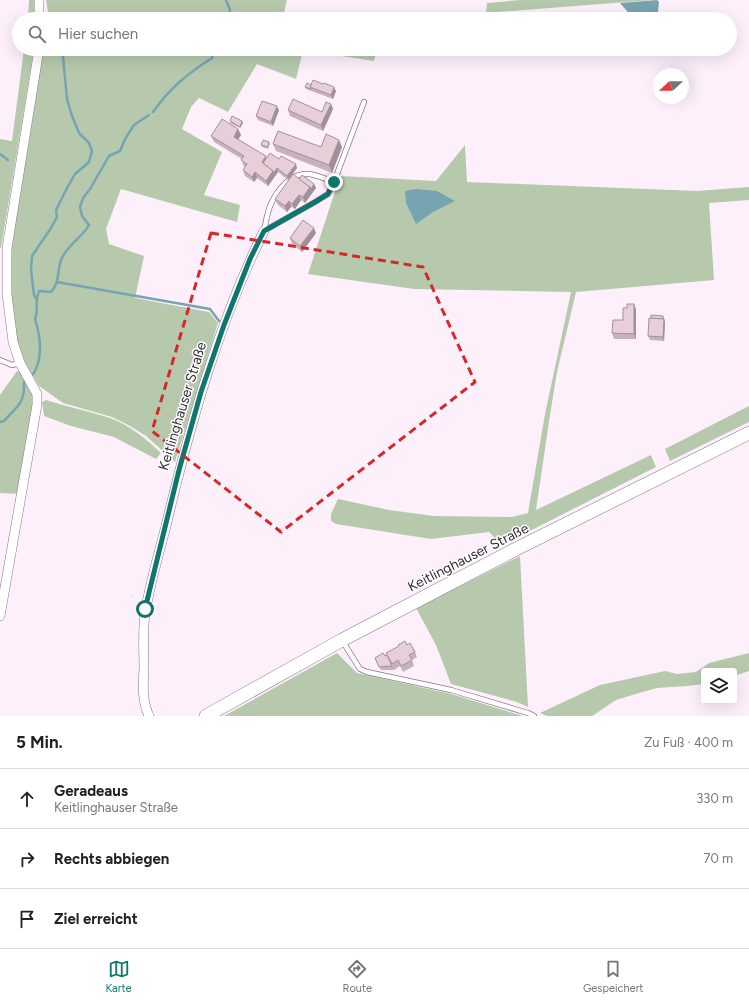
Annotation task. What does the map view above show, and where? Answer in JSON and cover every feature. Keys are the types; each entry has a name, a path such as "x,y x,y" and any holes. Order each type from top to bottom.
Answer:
{"main road":[{"name":"Keitlinghauser Straße","path":"206,716 342,640 516,549 749,433"}],"street":[{"path":"39,0 39,12"},
{"path":"0,616 37,405 37,394 32,382 20,363 13,342 7,294 7,248 38,56"},
{"name":"Keitlinghauser Straße","path":"149,716 143,694 145,609 179,470 201,392 224,325 250,259 264,231"}],"lane":[{"path":"264,231 328,194 334,182 364,102"},
{"path":"264,231 270,204 289,180 296,176 308,174 334,182"},
{"path":"0,360 12,365 20,363"},
{"path":"342,640 360,669 367,672 451,690 534,716"}],"highlighted area":[{"path":"211,233 423,267 475,382 281,532 152,431"}],"green space":[{"path":"29,0 36,0 36,12 28,12"},
{"path":"46,0 287,0 284,12 48,12"},
{"path":"520,0 652,0 499,12 486,12 487,3"},
{"path":"23,56 33,56 0,248 0,139 12,141"},
{"path":"41,56 302,56 296,79 257,64 228,112 199,98 191,107 182,129 222,152 204,195 240,205 237,222 121,189 106,229 109,244 144,256 135,298 209,312 218,323 175,462 146,436 130,426 112,417 63,403 39,386 24,360 17,341 11,294 9,248"},
{"path":"342,56 375,56 374,61"},
{"path":"465,145 467,182 697,191 749,187 749,200 709,203 714,280 576,292 557,372 536,510 651,455 656,467 502,545 489,532 431,539 336,524 331,521 331,514 338,499 389,510 434,516 512,517 528,513 545,414 571,292 414,289 308,274 340,176 436,181"},
{"path":"17,371 22,373 32,391 33,407 20,494 0,493 0,395"},
{"path":"46,400 110,418 124,424 161,453 156,459 114,437 71,426 44,416 42,402"},
{"path":"749,406 749,422 670,461 665,449"},
{"path":"520,556 528,707 517,702 451,684 436,645 416,608"},
{"path":"337,653 357,673 451,694 523,716 224,716"},
{"path":"749,653 749,671 737,675 737,668 702,668 709,663"},
{"path":"701,669 701,684 657,688 639,693 616,700 592,716 547,716 540,713 600,685 665,671 677,674 696,672"}],"water":[{"path":"657,0 659,2 658,12 628,12 620,3"},
{"path":"416,189 437,191 455,201 433,212 416,224 406,203 405,191"}],"building":[{"path":"313,80 334,87 331,95 310,87"},
{"path":"307,83 311,85 311,89 305,87"},
{"path":"293,99 322,112 326,102 331,104 321,125 288,110"},
{"path":"262,101 277,106 271,122 256,116"},
{"path":"232,116 242,121 240,127 230,121"},
{"path":"222,119 238,129 234,137 266,156 262,162 273,171 266,181 255,172 252,177 243,170 247,164 241,160 244,156 211,136"},
{"path":"278,131 321,147 326,134 339,140 329,165 273,144"},
{"path":"263,140 269,142 268,147 261,145"},
{"path":"270,153 279,159 281,156 296,164 287,176 277,168 274,173 263,163"},
{"path":"293,174 310,187 303,197 299,195 292,204 289,201 285,206 275,199"},
{"path":"302,175 314,184 311,189 299,179"},
{"path":"303,220 314,228 300,246 290,238"},
{"path":"627,304 634,304 634,334 612,333 613,320 623,320 623,308 627,308"},
{"path":"651,315 663,316 663,319 651,318"},
{"path":"649,318 664,319 663,337 648,336"},
{"path":"405,641 407,645 410,643 415,652 409,655 412,660 401,666 398,660 392,664 386,653"},
{"path":"383,653 385,656 387,655 392,666 379,667 375,658"}],"waterway":[{"path":"226,0 230,12"},
{"path":"36,298 34,295 31,270 32,256 57,217 56,210 67,188 75,174 89,162 92,151 89,143 79,133 72,116 67,99 63,56"},
{"path":"153,112 180,82 212,58 212,56"},
{"path":"0,422 4,421 22,400 24,382 34,372 38,365 40,345 35,319 39,291 51,292 56,285 61,260 67,250 83,234 89,225 82,216 80,207 83,198 90,189 109,156 120,151 125,139 134,125 149,115"},
{"path":"0,154 8,160"},
{"path":"57,282 210,309 219,321"}],"route":[{"path":"145,609 179,470 201,392 224,325 250,259 264,231 328,194 334,182"}]}
